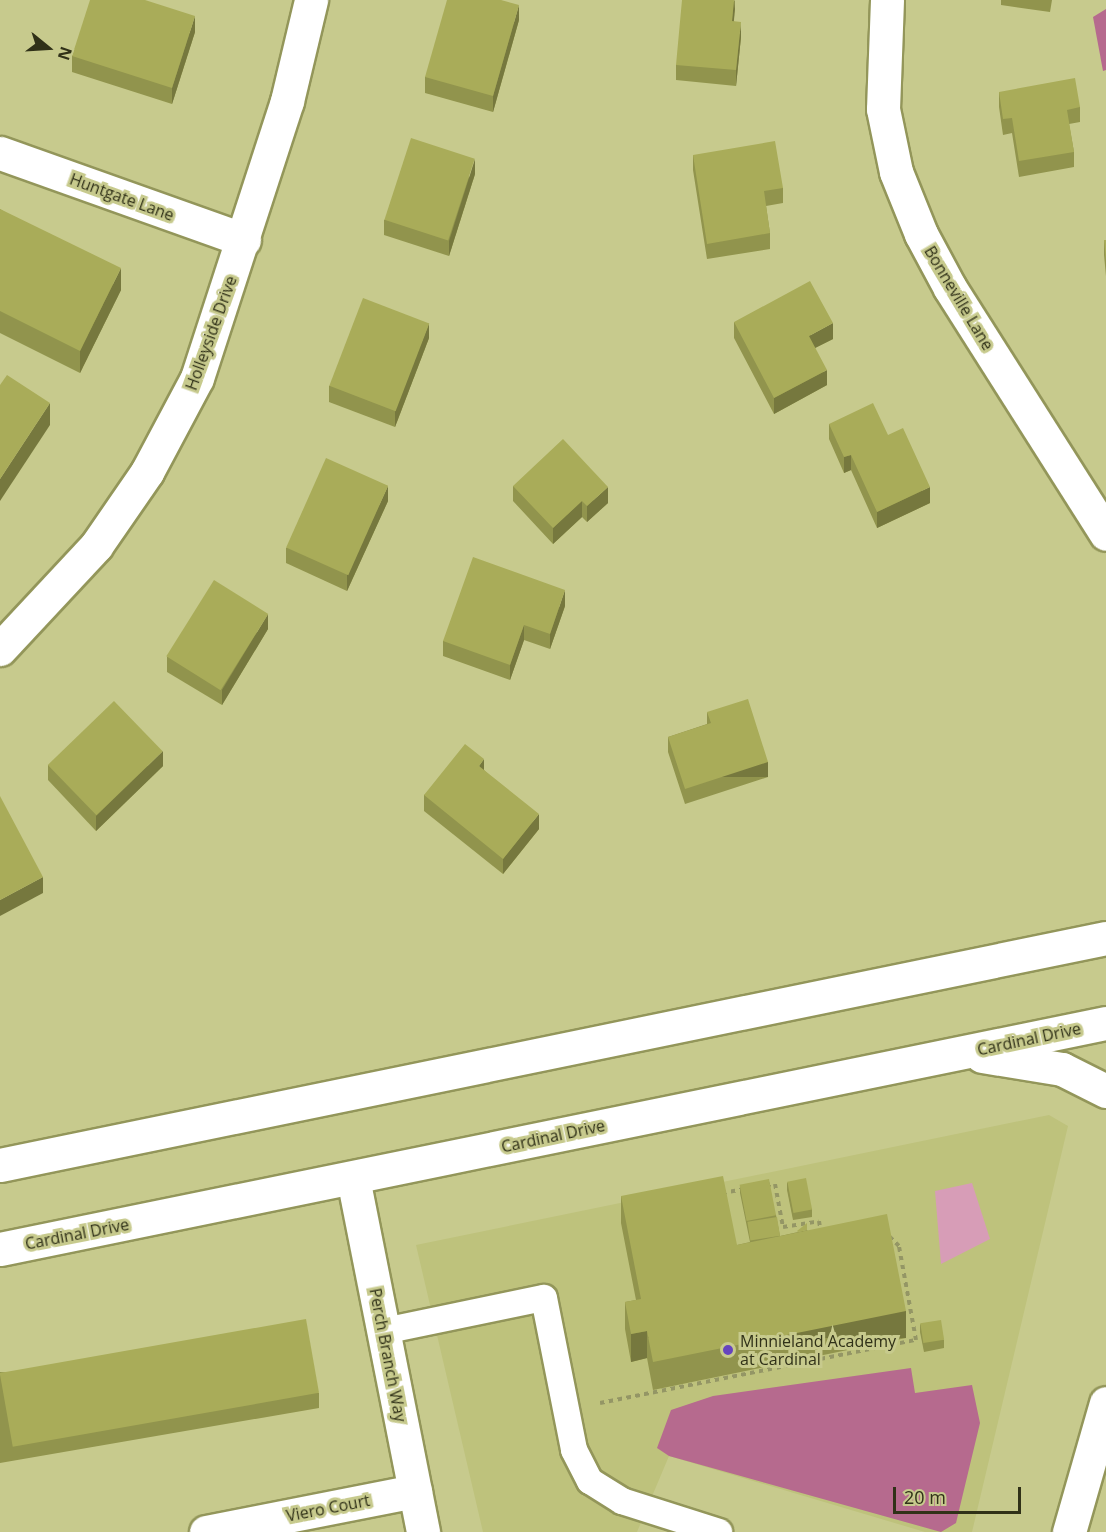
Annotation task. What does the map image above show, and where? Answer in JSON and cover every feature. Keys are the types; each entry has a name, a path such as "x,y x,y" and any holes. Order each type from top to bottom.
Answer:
{"main road":[{"name":"Holleyside Drive","path":"0,649 96,546 147,472 197,378 244,240 311,0"},
{"name":"Bonneville Lane","path":"887,0 883,109 896,172 950,288 1098,499 1106,534"},
{"name":"Huntgate Lane","path":"0,153 244,240"},
{"path":"0,1165 1106,938"},
{"name":"Cardinal Drive","path":"0,1249 1106,1023"},
{"path":"963,1053 1062,1069 1106,1091"},
{"name":"Perch Branch Way","path":"353,1178 423,1532"},
{"path":"1069,1532 1106,1403"},
{"name":"Viero Court","path":"206,1532 415,1491"}],"lane":[{"path":"384,1331 544,1298 574,1450 585,1474 622,1501 719,1532"}],"path":[{"path":"708,1196 775,1184 783,1227 819,1221 823,1238 833,1237"},
{"path":"626,1398 916,1340 899,1246 883,1230"}],"shaded area":[{"path":"1106,9 1106,70 1103,71 1093,17"},
{"name":"Minnieland Academy at Cardinal","path":"1049,1115 1068,1126 972,1532 925,1532 669,1456 637,1532 483,1532 416,1245"},
{"path":"972,1183 990,1239 941,1264 935,1191"},
{"path":"911,1368 915,1393 972,1385 980,1423 956,1523 941,1532 669,1456 657,1448 671,1410 713,1396"}],"building":[{"path":"90,0 145,0 195,16 172,88 72,56"},
{"path":"447,0 501,0 519,5 493,96 425,77"},
{"path":"682,0 734,0 732,21 741,22 736,70 676,65"},
{"path":"1075,78 1080,107 1067,110 1074,152 1019,161 1012,118 1003,119 999,92"},
{"path":"411,138 475,159 448,240 384,220"},
{"path":"775,141 783,188 764,191 770,233 707,244 693,155"},
{"path":"0,209 121,268 80,351 0,311"},
{"path":"810,281 833,323 809,336 827,370 774,398 734,322"},
{"path":"363,298 429,323 396,411 329,386"},
{"path":"7,375 50,403 0,479 0,385"},
{"path":"873,403 888,435 903,428 930,487 877,512 851,455 844,457 829,424"},
{"path":"563,439 608,487 587,506 582,501 553,528 513,486"},
{"path":"326,458 388,486 348,575 286,548"},
{"path":"473,557 565,590 550,634 524,625 510,665 443,641"},
{"path":"214,580 268,614 221,690 166,656"},
{"path":"748,699 768,762 685,789 668,737 711,723 707,712"},
{"path":"114,701 163,751 96,815 48,765"},
{"path":"465,744 484,759 479,766 539,814 503,859 424,795"},
{"path":"0,796 43,877 0,900"},
{"name":"Minnieland Academy at Cardinal","path":"723,1176 737,1245 887,1214 906,1311 653,1362 647,1331 631,1334 625,1302 641,1299 621,1196"},
{"path":"806,1178 812,1209 793,1213 787,1182"},
{"path":"769,1179 776,1215 747,1221 740,1185"},
{"path":"777,1217 780,1236 750,1240 747,1222"},
{"path":"807,1223 807,1230 797,1231"},
{"path":"306,1319 319,1393 13,1447 0,1373"},
{"path":"941,1320 944,1340 923,1343 920,1323"}],"place":[{"name":"Minnieland Academy at Cardinal","path":"728,1350"}]}
